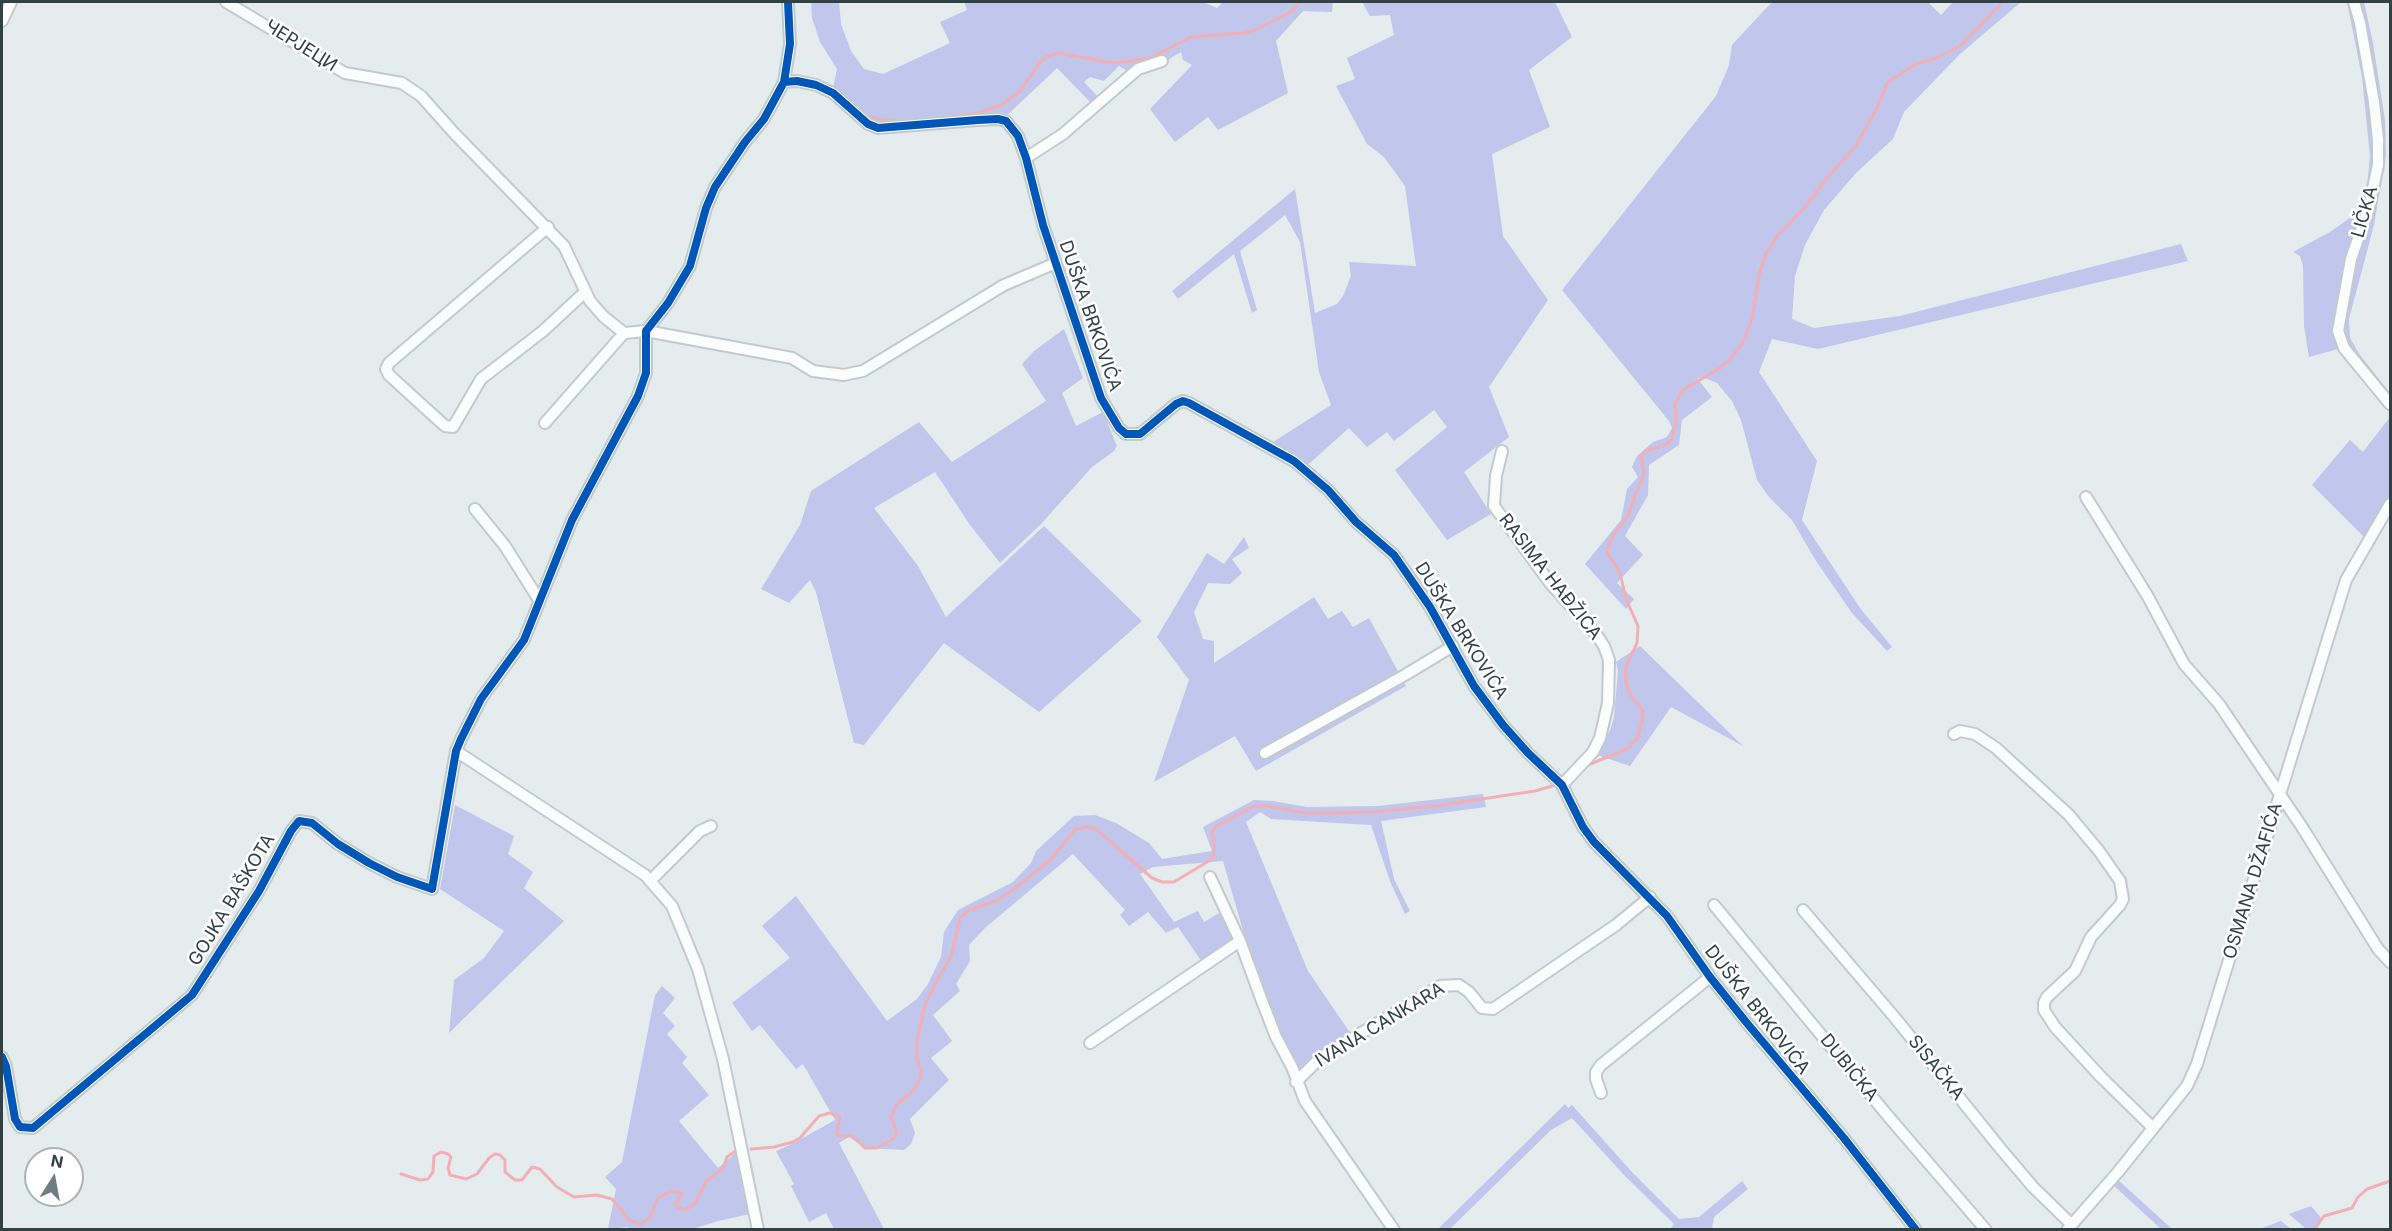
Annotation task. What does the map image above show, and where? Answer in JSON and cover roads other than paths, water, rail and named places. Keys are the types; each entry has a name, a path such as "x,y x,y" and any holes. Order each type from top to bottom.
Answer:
{"street":[{"path":"2,21 11,2"},
{"name":"ЧЕРЈЕЦИ","path":"226,2 345,73 402,83 421,96 454,133 548,228"},
{"path":"758,1230 723,1059 698,969 672,906 650,881 456,751 481,699 524,640 572,520 639,396 646,373 646,332 668,303 690,266 706,208 715,187 745,142 764,119 784,82 790,44 788,2"},
{"name":"LIČKA","path":"2354,2 2360,22 2374,102 2378,165 2369,207 2351,259 2338,331 2344,348 2391,404"},
{"path":"1026,158 1063,134 1138,69 1162,61"},
{"name":"DUŠKA BRKOVIĆA","path":"784,82 797,81 816,85 833,93 868,124 878,129 978,120 1006,121 1018,136 1026,158 1043,225 1101,398 1123,432 1130,435 1140,434 1183,401 1198,407 1294,461 1328,490 1356,522 1394,555 1414,582 1454,646 1474,686 1503,725 1528,753 1562,785 1583,827 1594,842 1667,916 1710,977 1788,1075 1843,1137 1916,1230"},
{"path":"545,423 624,333 603,316 590,301 564,246 548,228 389,363 386,369 389,375 445,426 453,427 481,379 543,331 585,292"},
{"name":"DUŠKA BRKOVIĆA","path":"624,333 646,332 792,358 813,371 844,375 863,371 1004,285 1056,263"},
{"name":"RASIMA HAĐŽIĆA","path":"1502,451 1495,482 1494,506 1550,583 1596,634 1609,660 1608,703 1600,738 1593,752 1562,785"},
{"path":"2086,497 2147,595 2184,664 2218,704 2280,794 2378,949 2391,963"},
{"name":"OSMANA DŽAFIĆA","path":"2069,1227 2118,1172 2187,1086 2197,1064 2346,580 2391,504"},
{"path":"475,509 505,546 539,600"},
{"path":"1265,753 1454,646"},
{"path":"1954,734 1960,731 1975,734 1996,748 2069,815 2120,881 2123,898 2120,905 2091,937 2075,971 2047,998 2044,1010 2055,1027 2101,1077 2153,1128"},
{"name":"GOJKA BAŠKOTA","path":"2,1057 6,1066 17,1123 23,1128 33,1128 192,995 259,891 291,831 299,821 312,823 338,844 369,863 432,889 456,751"},
{"path":"650,881 700,831 711,826"},
{"name":"IVANA CANKARA","path":"1210,877 1240,941 1269,1019 1305,1101 1394,1230"},
{"name":"IVANA CANKARA","path":"1296,1082 1322,1057 1440,986 1459,985 1470,992 1482,1008 1490,1010 1495,1008 1602,936 1650,897"},
{"name":"DUBIČKA","path":"1714,905 1888,1116 1986,1230"},
{"name":"SISAČKA","path":"1803,910 1896,1019 2000,1148 2069,1227"},
{"path":"1090,1042 1240,941"},
{"path":"1601,1093 1596,1072 1601,1065 1710,977"}],"waterway":[{"path":"932,119 978,113 1001,105 1019,92 1047,56 1058,53 1114,63 1150,58 1191,37 1255,30 1291,12 1299,2"},
{"path":"1588,765 1627,749 1638,737 1642,721 1643,711 1628,691 1625,675 1626,666 1637,643 1638,626 1626,599 1620,573 1607,552 1613,535 1628,516 1644,475 1641,456 1646,451 1666,445 1672,439 1676,420 1675,404 1683,390 1720,368 1742,344 1752,319 1760,271 1766,254 1778,235 1806,206 1825,180 1855,147 1876,110 1888,82 1916,64 1939,57 1961,45 2003,2"},
{"path":"864,115 902,121"},
{"path":"751,1149 774,1147 793,1142 800,1138 819,1116 830,1113 840,1117 838,1136 853,1136 865,1148 876,1148 893,1139 897,1132 891,1117 896,1105 914,1090 920,1079 917,1043 924,1007 951,957 960,918 969,910 996,901 1017,887 1050,860 1076,829 1088,827 1096,829 1152,878 1162,882 1174,882 1212,859 1215,848 1212,832 1217,826 1254,806 1307,813 1375,812 1435,806 1535,791 1552,786 1565,775"},
{"path":"401,1174 420,1180 428,1179 433,1172 434,1156 441,1152 451,1157 448,1168 450,1175 466,1179 477,1174 489,1158 495,1154 500,1155 505,1160 505,1172 515,1180 522,1180 532,1167 540,1169 557,1187 574,1197 597,1195 612,1199 629,1220 640,1224 650,1218 657,1199 671,1191 682,1193 676,1204 677,1207 685,1210 695,1203 707,1180 723,1169 727,1157 737,1150"},
{"path":"2314,1230 2324,1216 2352,1208 2358,1197 2367,1189 2390,1181"}]}
